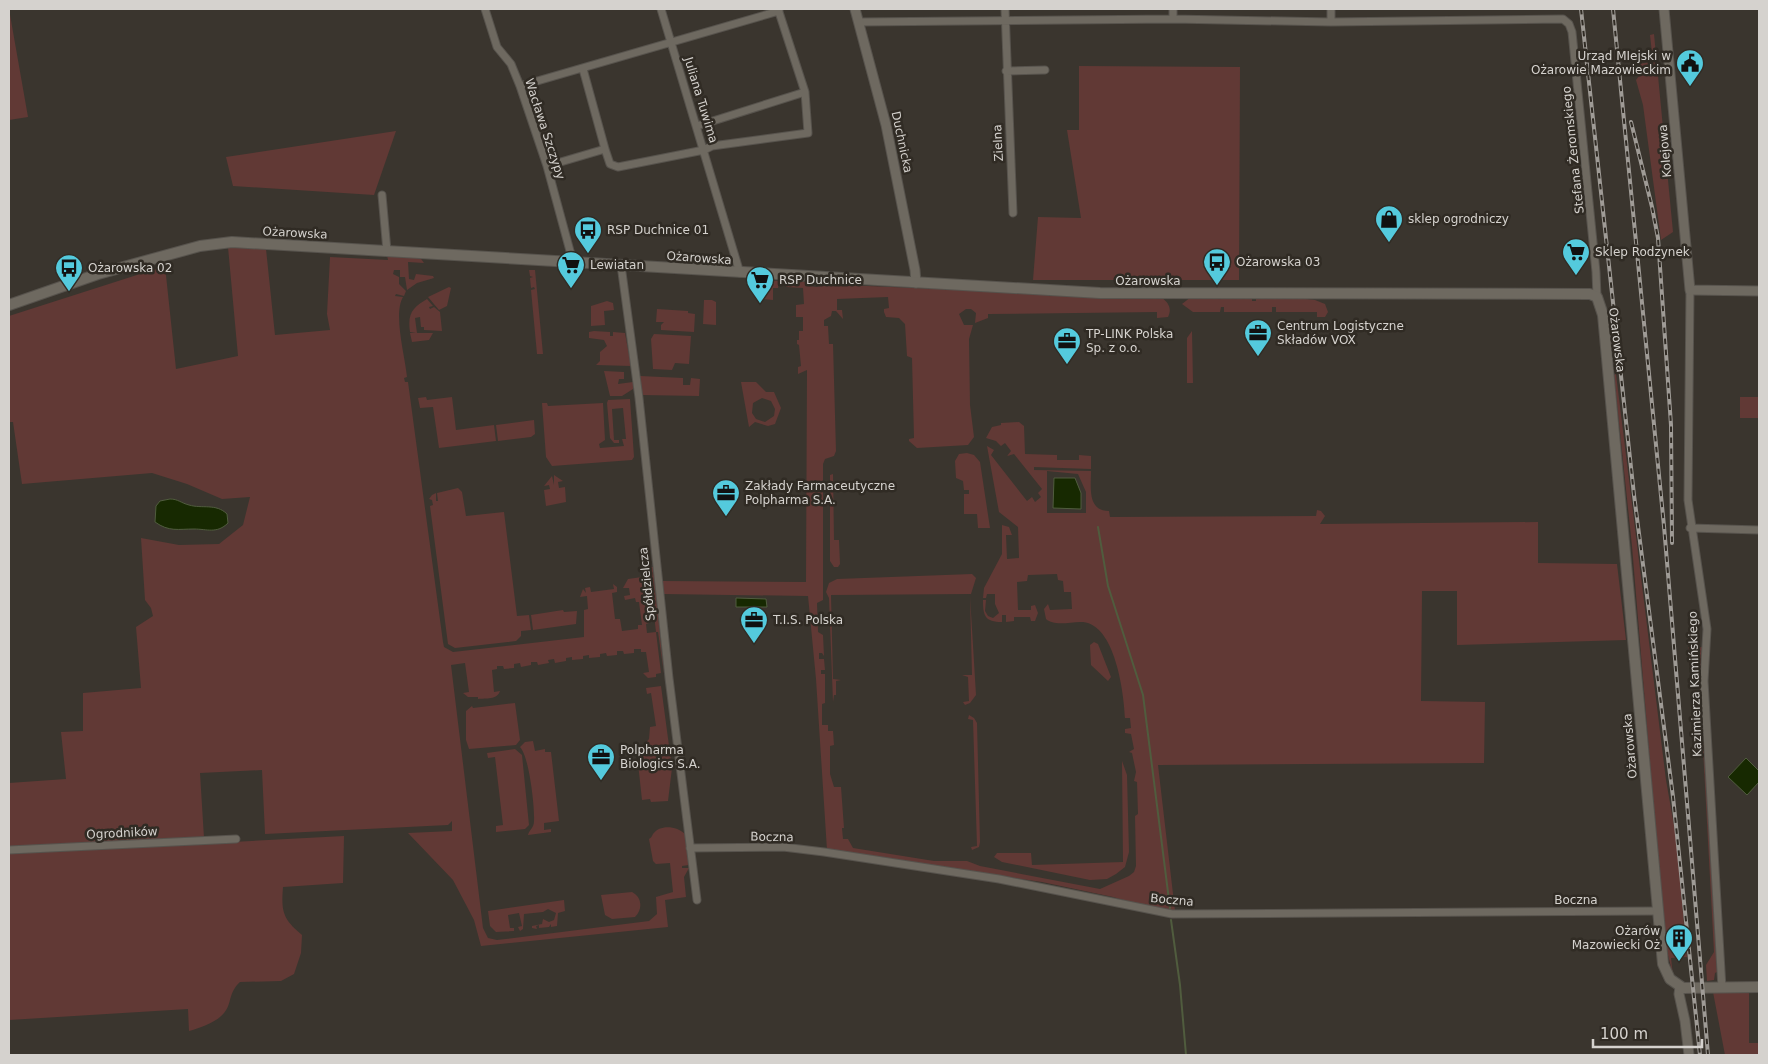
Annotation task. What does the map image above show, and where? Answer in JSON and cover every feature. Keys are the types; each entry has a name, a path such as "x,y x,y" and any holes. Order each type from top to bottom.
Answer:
{"main road":[{"name":"Ożarowska","path":"9,305 98,274 211,243 244,242 1100,293 1582,293 1597,297 1603,315 1620,480 1664,967 1670,979 1680,987"},
{"path":"1680,987 1759,988"}],"street":[{"name":"Wacława Szczypy","path":"485,9 497,48 511,64 520,86 547,166 573,262"},
{"path":"520,86 671,43 661,9"},
{"name":"Duchnicka","path":"855,9 886,125 916,270 916,283"},
{"name":"Zielna","path":"1005,9 1013,213"},
{"path":"1173,9 1173,19"},
{"path":"1331,9 1331,22"},
{"name":"Kolejowa","path":"1664,9 1690,290"},
{"path":"583,69 608,161 610,164 618,167 704,150 712,146 808,133 805,92 778,10"},
{"name":"Juliana Tuwima","path":"740,273 671,43 778,10"},
{"name":"Stefana Żeromskiego","path":"858,22 1173,19 1331,22 1560,18 1569,24 1572,32 1597,297"},
{"path":"1006,71 1045,70"},
{"path":"696,126 805,92"},
{"path":"547,166 605,149"},
{"path":"382,195 387,250"},
{"name":"Spółdzielcza","path":"621,265 639,398 697,900"},
{"path":"1690,290 1759,291"},
{"name":"Kazimierza Kamińskiego","path":"1690,290 1688,472 1690,528 1706,629 1704,681 1722,988"},
{"path":"1690,528 1759,530"},
{"name":"Ogrodników","path":"9,850 236,839"},
{"name":"Boczna","path":"690,848 783,847 824,852 999,879 1172,914 1658,911"},
{"path":"1680,987 1679,994 1685,1021 1689,1055"}],"shaded area":[{"path":"9,9 28,117 9,120"},
{"path":"1654,34 1673,232 1661,240 1643,105 1636,80 1639,76 1637,64 1653,62 1650,35"},
{"path":"1079,66 1240,67 1239,280 1033,280 1038,217 1081,218 1067,130 1079,130"},
{"path":"396,131 374,195 233,186 226,157"},
{"path":"228,247 266,249 275,335 330,330 327,314 330,257 388,260 387,255 419,256 424,263 408,262 409,279 414,280 416,274 433,276 434,278 417,283 407,290 405,277 400,277 400,270 394,270 393,274 399,277 399,284 406,291 404,296 396,294 395,296 403,297 400,304 399,324 407,377 404,378 405,382 408,382 444,647 453,652 584,637 584,610 588,609 587,596 580,597 583,589 586,593 585,588 590,587 591,592 614,589 613,584 617,587 617,592 612,593 615,619 620,619 622,631 638,629 638,625 642,625 639,602 636,602 635,598 625,600 624,596 630,595 629,588 623,588 628,579 642,577 649,623 646,624 647,633 656,632 661,673 656,674 656,677 648,678 643,673 649,672 646,652 641,652 641,649 634,649 634,653 624,654 623,651 617,651 617,655 607,656 606,653 600,654 600,657 589,658 589,655 583,656 583,659 572,660 572,657 566,658 566,661 555,663 554,659 548,660 549,663 538,665 537,662 531,662 531,665 521,667 520,663 514,664 514,668 504,669 503,666 497,666 497,669 492,670 494,692 500,691 499,694 491,698 478,699 478,697 468,697 463,693 469,692 465,663 451,665 483,928 488,938 497,940 649,921 657,914 656,897 673,892 670,863 656,864 653,861 649,839 656,831 664,827 678,829 685,834 689,865 682,866 682,868 689,868 684,877 686,897 665,900 668,927 481,946 474,920 453,880 408,833 452,831 452,821 448,825 265,834 262,770 200,773 204,838 9,848 9,783 66,779 61,732 83,731 83,693 141,688 136,627 153,616 151,608 145,600 141,538 179,545 219,544 243,525 250,497 222,499 187,484 152,473 22,484 13,422 9,422 9,316 165,266 176,369 238,356"},
{"path":"529,270 535,270 543,354 537,354 531,290 535,289 534,287 531,288 530,278 533,277 530,276"},
{"path":"766,280 779,281 778,288 773,288 773,300 761,299 761,284 765,284"},
{"path":"787,281 807,282 808,286 817,287 825,282 843,285 1162,298 1170,309 1168,317 1157,318 1157,312 988,314 988,318 975,323 976,313 971,309 966,309 959,314 964,325 973,325 969,339 970,405 974,437 968,445 917,448 909,441 909,439 914,438 912,358 907,356 905,324 899,318 886,317 884,312 884,309 889,308 888,297 837,299 837,310 842,310 843,319 836,311 832,311 831,316 824,320 824,326 828,326 829,344 833,344 836,451 834,456 825,459 823,464 823,600 817,603 818,632 823,635 824,656 822,653 819,653 819,659 824,659 825,670 821,670 821,674 825,674 825,703 822,704 822,725 828,725 828,731 833,731 834,745 830,746 830,774 834,787 841,787 843,839 848,839 853,848 934,861 967,861 980,866 1100,889 1134,872 1136,866 1135,816 1138,814 1137,782 1134,781 1136,772 1132,753 1129,752 1134,749 1131,734 1125,733 1125,729 1131,728 1130,718 1125,718 1120,677 1110,647 1103,635 1094,626 1083,622 1054,623 1046,619 1044,609 1048,604 1050,610 1072,609 1071,592 1064,592 1063,581 1058,580 1057,574 1028,575 1027,581 1017,582 1018,610 1031,610 1031,606 1035,605 1038,613 1035,621 1031,621 1030,617 1014,617 1014,621 1006,622 1006,615 1002,615 1002,622 996,622 986,617 985,614 983,600 986,600 985,611 988,616 993,618 999,613 995,604 995,594 987,594 986,598 983,598 984,588 1002,554 1002,525 1009,527 1012,535 1006,535 1007,559 1019,558 1018,527 999,512 987,446 994,450 991,455 1027,501 1032,497 1035,502 1041,497 1038,493 1042,489 1014,454 1007,456 1011,451 1005,443 1001,446 996,441 986,438 992,427 1001,425 1001,423 1019,422 1024,426 1025,454 1057,455 1057,460 1079,460 1079,455 1091,456 1091,469 1034,467 1034,470 1091,471 1091,491 1094,503 1102,510 1109,511 1110,517 1316,516 1317,510 1321,511 1325,516 1320,524 1538,522 1538,563 1617,564 1626,640 1457,645 1457,591 1422,591 1421,701 1485,702 1484,763 1158,765 1175,911 1155,909 1113,897 1042,882 827,850 816,679 808,596 663,594 661,581 806,582 807,370 798,374 798,367 801,366 797,340 799,340 799,331 803,331 803,317 796,317 796,305 804,304 803,288 786,287","holes":["1047,471 1078,474 1086,492 1086,513 1047,513"]},
{"path":"449,287 451,288 447,306 439,310 428,297"},
{"path":"1245,296 1245,299 1252,299 1252,301 1256,301 1256,299 1278,299 1278,296 1315,300 1325,304 1328,312 1325,317 1317,317 1317,312 1276,312 1276,307 1272,307 1272,312 1224,312 1224,307 1221,307 1220,312 1193,312 1182,304 1191,297"},
{"path":"427,299 433,306 429,307 430,309 434,307 440,312 442,331 424,330 424,327 421,327 420,317 415,318 417,333 433,333 429,340 412,342 410,333 416,332 410,332 409,325 412,311"},
{"path":"704,300 716,302 716,325 703,324"},
{"path":"607,301 613,303 614,310 604,311 605,325 591,326 591,306"},
{"path":"657,309 688,311 688,313 695,314 694,332 661,330 661,325 664,322 656,322"},
{"path":"1192,331 1193,383 1187,383 1187,338"},
{"path":"589,332 610,332 610,336 613,336 613,332 625,333 631,366 596,365 600,361 600,352 607,346 604,340 589,338"},
{"path":"654,334 691,336 689,364 675,363 672,370 653,369 651,339"},
{"path":"604,371 624,372 624,379 619,379 618,384 633,382 633,389 622,396 610,396"},
{"path":"1616,374 1666,780 1676,837 1687,957 1671,958 1673,975 1665,943 1632,546 1614,375"},
{"path":"640,376 683,378 683,385 690,385 691,378 700,379 699,396 642,395"},
{"path":"741,382 756,382 766,392 774,392 781,408 775,424 768,426 755,422 749,427","holes":["762,398 771,401 775,409 774,416 765,422 756,419 752,413 753,403"]},
{"path":"426,397 427,400 452,397 456,430 494,425 496,441 439,448 433,407 420,408 418,398"},
{"path":"1740,397 1759,397 1759,418 1740,418"},
{"path":"630,399 634,457 632,460 552,466 546,457 542,403 547,403 548,406 603,403 605,440 599,444 600,448 624,446 622,439 626,439 623,408 612,409 614,440 619,440 619,443 614,443 610,438 607,403 608,400"},
{"path":"534,420 535,434 531,437 498,441 496,425"},
{"path":"967,453 974,455 980,462 990,528 978,528 977,514 964,514 964,494 969,494 969,490 964,490 963,481 956,478 955,461 959,454"},
{"path":"833,474 834,540 839,540 840,564 838,567 834,567 830,561 830,475"},
{"path":"554,475 563,481 558,482 559,488 565,487 566,502 546,506 544,490 550,489 549,485 544,486 552,476 554,485"},
{"path":"1054,478 1075,478 1081,493 1081,509 1053,508"},
{"path":"458,488 462,492 466,516 504,512 517,616 529,615 531,630 521,631 521,636 516,641 455,648 448,644 430,506 433,505 432,500 429,499 436,493 436,501 438,501 437,493"},
{"path":"170,499 194,506 209,507 223,511 227,514 228,523 216,530 165,527 155,522 156,506 160,501"},
{"path":"649,546 651,567 653,567 664,674 658,632 656,632 646,547"},
{"path":"972,574 976,578 971,594 831,595 833,679 841,680 836,681 836,695 834,695 833,702 829,598 826,592 829,583 837,579"},
{"path":"970,596 976,695 970,703 965,705 963,702 969,701 968,677 962,675 972,675"},
{"path":"736,598 766,599 767,607 736,607"},
{"path":"563,610 564,612 577,611 576,624 533,630 531,615"},
{"path":"1094,642 1098,644 1111,677 1108,681 1091,665 1090,645"},
{"path":"1688,647 1703,647 1702,693 1717,972 1715,973 1714,980 1707,981 1706,965 1714,952 1699,675"},
{"path":"661,686 672,768 668,801 651,802 650,799 642,800 637,754 649,739 650,727 656,726 651,693 647,694 646,688"},
{"path":"515,703 520,740 516,745 469,749 466,740 466,711 472,706 473,708"},
{"path":"969,715 977,723 980,842 979,847 972,850 971,847 977,846 973,720 968,719"},
{"path":"533,741 535,751 545,749 545,752 551,752 559,821 544,823 544,830 551,829 551,832 528,835 534,823 534,805 529,771 520,747 525,742"},
{"path":"515,749 522,755 529,825 525,829 496,832 496,826 503,825 495,757 488,758 487,753"},
{"path":"1746,758 1759,771 1759,782 1747,795 1728,777"},
{"path":"1122,761 1127,775 1129,852 1125,867 1116,874 1107,879 1090,880 1002,862 994,857 997,853 1031,853 1032,865 1123,862"},
{"path":"344,836 343,883 283,887 283,909 287,919 302,935 301,953 294,974 281,981 240,982 234,990 226,1010 213,1022 189,1031 188,1009 9,1020 9,854"},
{"path":"632,892 638,897 640,903 638,914 635,917 612,919 605,915 601,895"},
{"path":"564,900 565,911 558,913 557,926 551,927 551,924 549,927 539,928 539,925 536,926 537,929 532,928 532,926 542,924 543,919 549,922 554,920 556,913 548,909 543,912 524,914 523,929 520,931 518,927 522,926 519,913 508,915 510,928 514,928 514,931 496,932 490,926 488,911"},
{"path":"1713,992 1749,992 1749,1043 1759,1043 1759,1055 1725,1055"}],"waterway":[{"path":"1098,527 1108,586 1143,695 1170,908"},
{"path":"1171,920 1180,985 1186,1055"}],"railway":[{"path":"1581,9 1634,495 1673,797 1700,1055"},
{"path":"1613,9 1664,526 1708,1055"},
{"path":"1631,122 1658,238 1671,425 1672,543"}],"place":[{"name":"Urząd MIejski w Ożarowie Mazowieckim","path":"1690,87"},
{"name":"sklep ogrodniczy","path":"1389,243"},
{"name":"RSP Duchnice 01","path":"588,254"},
{"name":"Sklep Rodzynek","path":"1576,276"},
{"name":"Ożarowska 03","path":"1217,286"},
{"name":"Lewiatan","path":"571,289"},
{"name":"Ożarowska 02","path":"69,292"},
{"name":"RSP Duchnice","path":"760,304"},
{"name":"Centrum Logistyczne Składów VOX","path":"1258,357"},
{"name":"TP-LINK Polska Sp. z o.o.","path":"1067,365"},
{"name":"Zakłady Farmaceutyczne Polpharma S.A.","path":"726,517"},
{"name":"T.I.S. Polska","path":"754,644"},
{"name":"Polpharma Biologics S.A.","path":"601,781"},
{"name":"Ożarów Mazowiecki Oż","path":"1679,962"}]}
